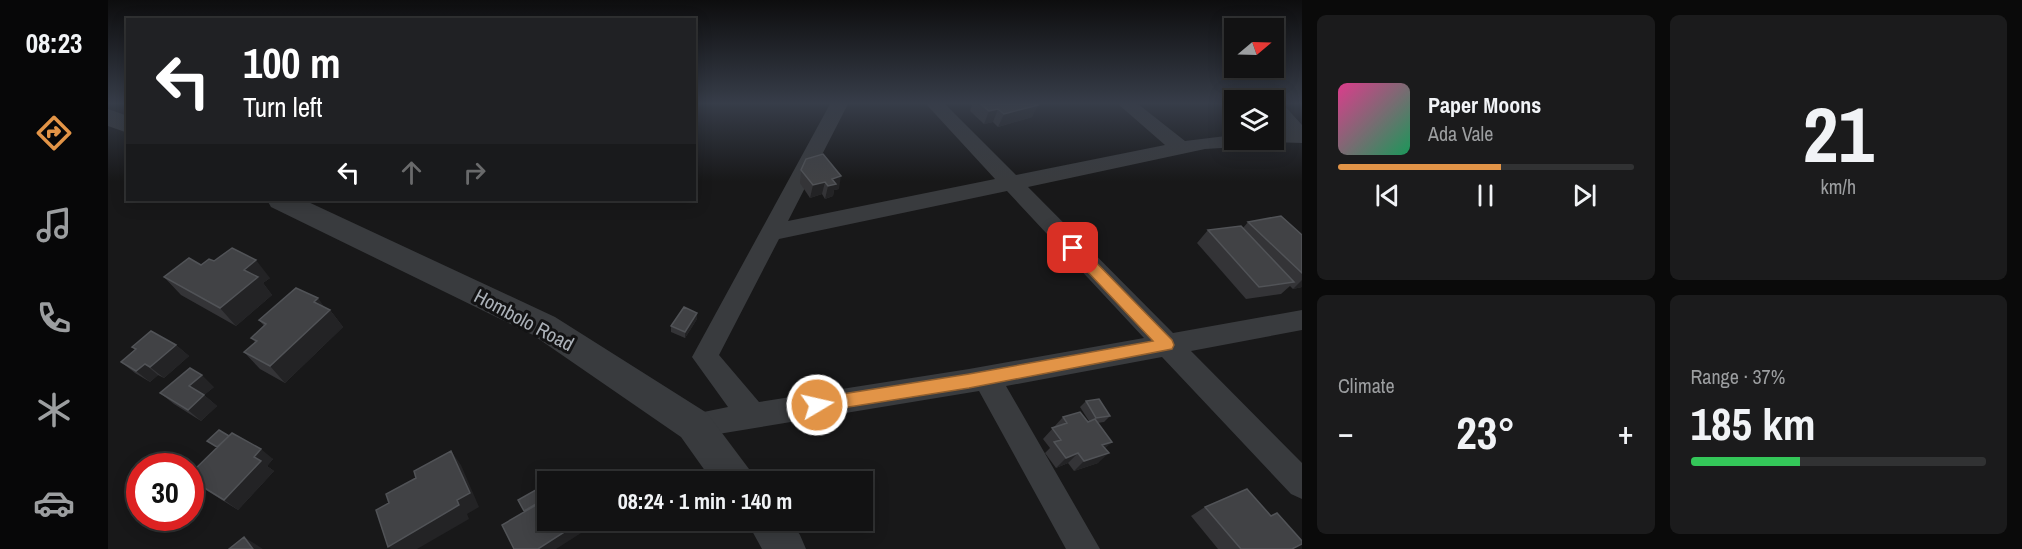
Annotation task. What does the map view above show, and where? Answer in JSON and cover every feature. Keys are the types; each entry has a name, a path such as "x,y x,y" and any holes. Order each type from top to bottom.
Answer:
{"street":[{"path":"752,415 705,357 825,130"},
{"path":"960,130 1302,484"},
{"path":"1159,130 1182,148"},
{"path":"1284,137 1301,136"},
{"path":"769,233 1205,143 1224,142"},
{"name":"Hombolo Road","path":"283,201 544,326 694,425 728,471"},
{"path":"694,425 986,377 1302,320"},
{"path":"986,377 1084,549"},
{"path":"773,531 786,549"}],"building":[{"path":"823,154 841,176 832,179 836,184 828,186 825,182 813,185 801,170 806,159"},
{"path":"1281,216 1302,235 1302,273 1248,222"},
{"path":"1241,226 1294,282 1259,287 1208,230"},
{"path":"232,248 256,260 244,270 258,277 220,308 164,277 189,258 201,265 209,259 214,261"},
{"path":"296,288 318,298 314,302 330,310 270,366 244,352 257,341 251,338 266,324 259,320"},
{"path":"684,307 697,313 685,332 671,326"},
{"path":"151,331 176,345 150,367 145,364 136,371 121,362 136,349 132,347"},
{"path":"190,368 202,375 189,386 204,395 188,410 160,393"},
{"path":"1099,399 1110,416 1096,418 1086,401"},
{"path":"1080,412 1088,422 1095,419 1112,442 1102,445 1109,453 1084,461 1078,453 1066,458 1054,442 1061,440 1052,428 1067,423 1063,417"},
{"path":"219,430 229,436 217,447 207,441"},
{"path":"232,433 261,449 254,457 261,461 224,500 204,488 204,460"},
{"path":"451,451 470,493 457,500 459,505 388,547 376,510 389,503 386,494 416,478 414,471"},
{"path":"537,489 537,503 524,511 518,500"},
{"path":"1247,489 1271,516 1277,513 1302,541 1302,544 1292,549 1241,549 1205,507"},
{"path":"537,504 537,531 566,531 538,549 514,549 502,525"},
{"path":"244,537 253,549 229,549"}],"route":[{"path":"817,405 969,381 1167,345 1073,248"}]}
